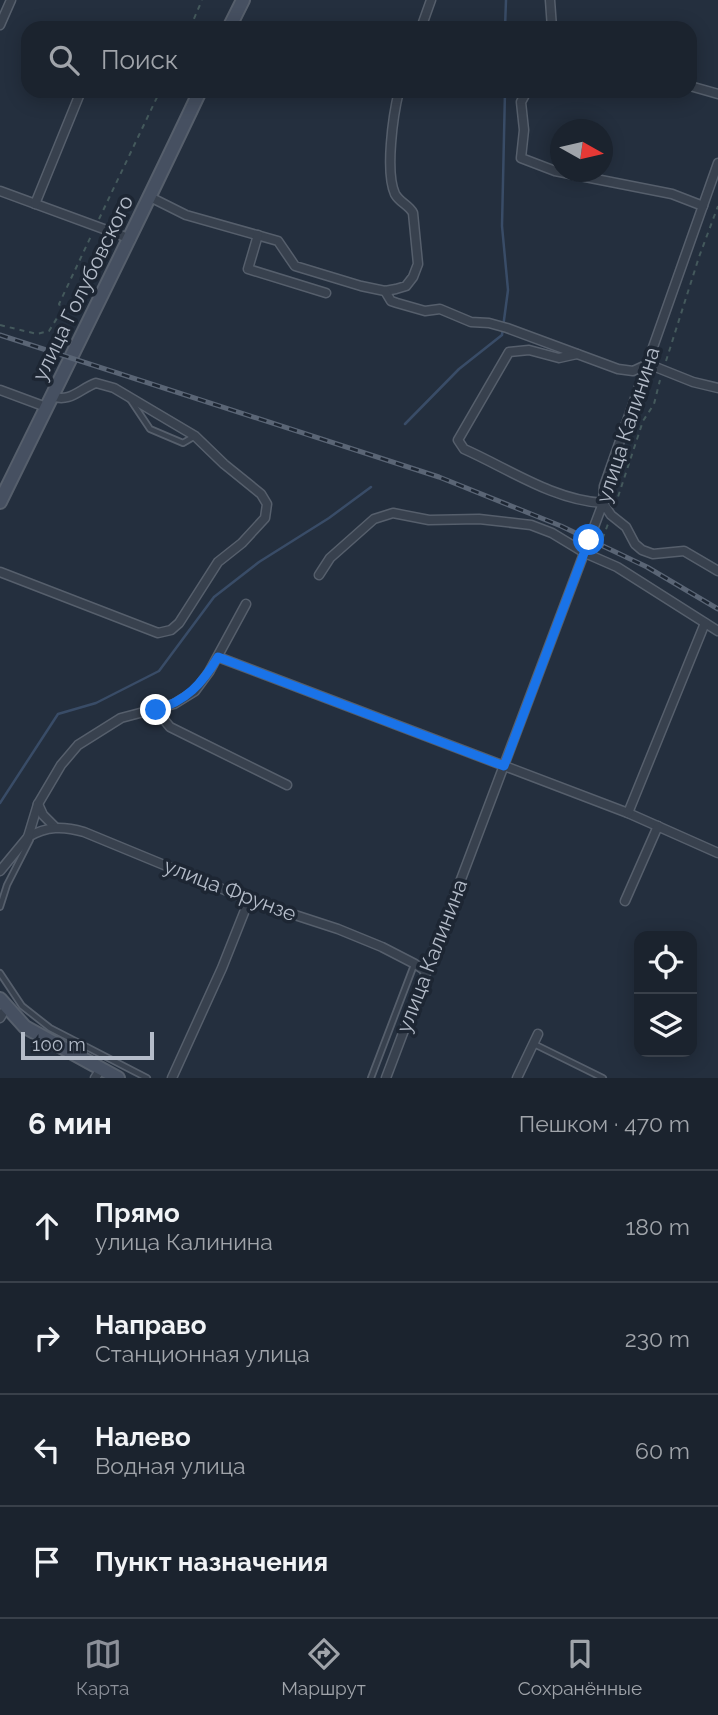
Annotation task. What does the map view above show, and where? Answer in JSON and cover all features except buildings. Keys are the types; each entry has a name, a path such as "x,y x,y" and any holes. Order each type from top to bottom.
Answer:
{"street":[{"path":"0,25 11,0"},
{"path":"232,21 243,0"},
{"path":"424,21 431,0"},
{"path":"550,0 552,21"},
{"path":"697,88 718,94"},
{"path":"36,204 78,98"},
{"name":"улица Голубовского","path":"0,502 131,239 197,98"},
{"path":"150,197 187,215 278,241 295,266 385,291 406,286 418,264 413,213 397,196 392,176 392,126 398,98"},
{"path":"524,98 522,158 555,171 672,194 703,206"},
{"name":"улица Калинина","path":"386,1078 585,553 603,503 604,485 718,163"},
{"path":"0,191 131,239"},
{"path":"258,235 248,269 326,293"},
{"path":"290,282 295,266"},
{"path":"385,291 391,301 425,311 440,309 471,322 502,327 618,369 633,371 648,364 693,382 718,388"},
{"path":"577,354 559,358 528,350 509,352 458,440 464,449 540,486 582,502 603,503 611,515 626,527 635,544 642,550 653,554 684,551 718,571"},
{"path":"0,390 49,402 70,398 96,383 114,388 195,436 261,494 267,504 266,514 242,543 218,562 179,623 158,634 0,572"},
{"path":"319,575 330,558 374,519 393,513 429,520 479,519 531,525 617,567 718,631"},
{"path":"0,871 32,835 38,804 61,765 78,745 121,718 174,704 195,691 218,657 246,604"},
{"path":"628,813 705,623"},
{"path":"218,657 628,813 718,853"},
{"path":"156,710 170,727 287,785"},
{"path":"38,804 43,816 55,827"},
{"path":"625,901 658,826"},
{"name":"улица Фрунзе","path":"32,835 55,827 91,835 249,900 338,929 427,972"},
{"path":"172,1078 222,968 249,900"},
{"path":"2,1008 25,1027 98,1073 118,1078"},
{"path":"517,1078 538,1034"}],"lane":[{"path":"130,398 150,429 183,443 195,436"},
{"path":"0,907 32,835"},
{"path":"371,1078 415,964"},
{"path":"0,973 22,1006 50,1028 147,1078"},
{"path":"533,1044 603,1078"}],"path":[{"path":"193,21 202,0"},
{"path":"596,557 643,421 654,404 662,370 718,206"}],"waterway":[{"path":"505,21 506,0"},
{"path":"405,424 459,369 502,335 508,290 502,226 505,98"},
{"path":"0,803 58,714 96,703 159,671 214,597 259,562 329,518 371,487"}],"railway":[{"path":"0,335 439,477 561,526 647,567 718,609"}],"route":[{"path":"156,710 174,704 195,691 218,657 504,766 589,540"}]}
